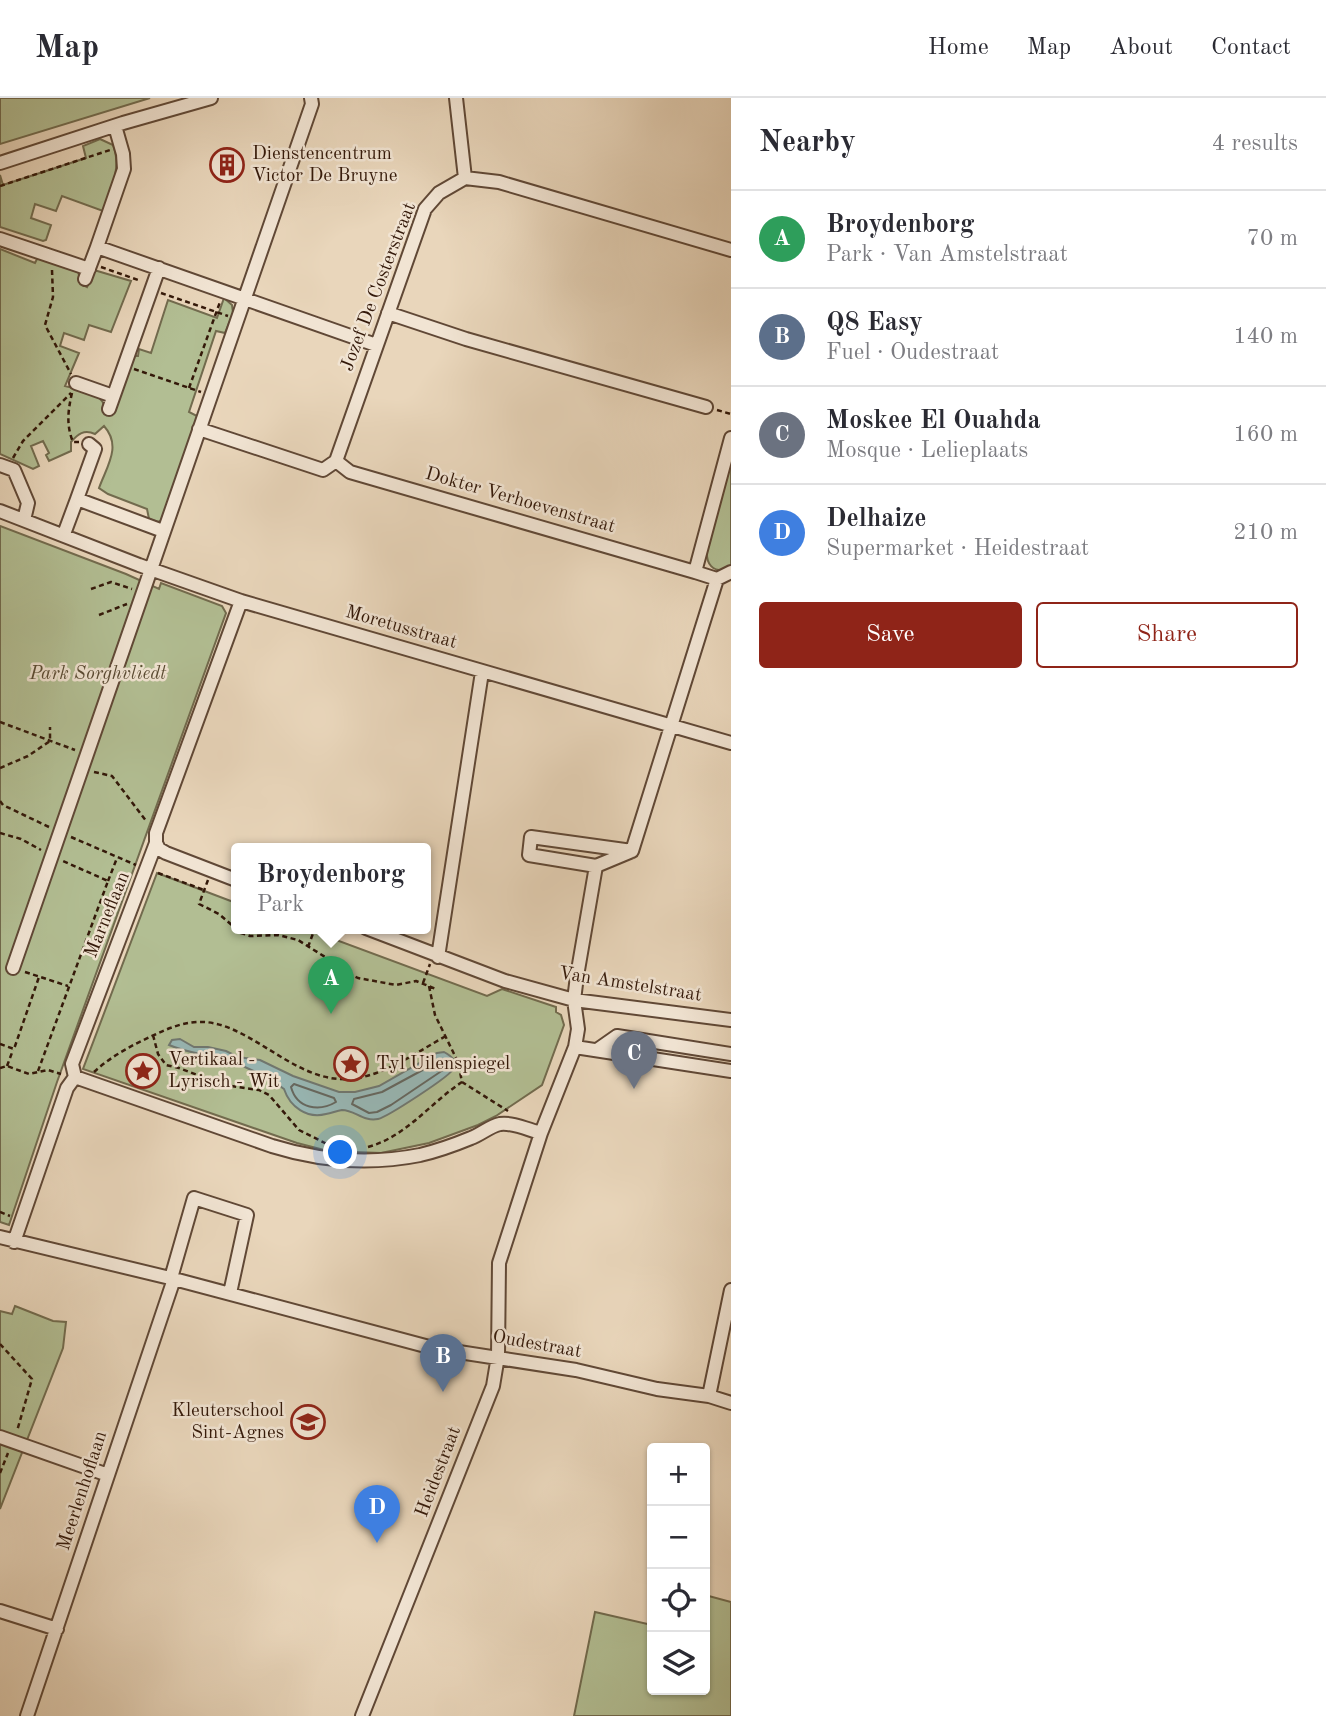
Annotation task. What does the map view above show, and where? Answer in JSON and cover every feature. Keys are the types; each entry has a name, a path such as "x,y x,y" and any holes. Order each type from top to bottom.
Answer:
{"street":[{"path":"0,163 212,98"},
{"path":"13,968 246,299 312,104 311,98"},
{"path":"456,98 465,177 499,182 731,250"},
{"path":"0,239 52,256 87,274 122,176 124,161 115,126"},
{"name":"Jozef De Costerstraat","path":"336,461 425,209 439,193 465,177"},
{"path":"97,247 376,345"},
{"path":"76,383 111,402 159,268"},
{"path":"388,313 466,339 706,407"},
{"path":"199,429 323,470 336,461"},
{"path":"695,572 731,438"},
{"path":"64,534 94,449 89,444"},
{"name":"Dokter Verhoevenstraat","path":"336,461 350,472 717,579"},
{"path":"3,466 14,470 29,502 24,520"},
{"path":"77,499 163,531"},
{"name":"Moretusstraat","path":"0,511 241,601 731,743"},
{"path":"632,851 717,579 731,572"},
{"name":"Marneflaan","path":"14,1242 67,1088 75,1077 72,1064 147,869 241,601"},
{"path":"436,956 482,672"},
{"path":"531,837 632,851 596,866 529,855 531,837"},
{"path":"156,838 159,849 166,853 231,878"},
{"path":"596,866 574,1000 578,1029 575,1047 731,1071"},
{"name":"Van Amstelstraat","path":"381,934 505,981 574,1000 731,1020"},
{"path":"597,1050 617,1036 731,1054"},
{"name":"Heidestraat","path":"362,1716 493,1386 498,1356 499,1263 541,1133 575,1047"},
{"path":"690,1065 693,1048"},
{"path":"75,1077 282,1149 334,1160 387,1160 420,1154 470,1139 499,1124 541,1133"},
{"name":"Meerlenhoflaan","path":"27,1716 173,1278 194,1199 247,1215 230,1293"},
{"name":"Oudestraat","path":"0,1237 173,1278 433,1348 498,1356 657,1389 709,1396 731,1403"},
{"path":"709,1396 731,1290"},
{"path":"0,1437 108,1475"},
{"path":"0,1611 57,1629"}],"path":[{"path":"0,186 121,146"},
{"path":"52,256 53,297 45,325 76,383"},
{"path":"189,388 223,291"},
{"path":"124,366 211,395"},
{"path":"3,466 23,441 73,391 68,409 68,431 73,442 89,444"},
{"path":"91,589 111,582 141,596"},
{"path":"99,615 141,596"},
{"path":"0,722 88,755"},
{"path":"50,727 50,741"},
{"path":"0,768 28,756 50,741"},
{"path":"78,779 94,772 112,776 156,838"},
{"path":"0,833 21,839 108,881"},
{"path":"38,1071 117,857"},
{"path":"147,869 205,890"},
{"path":"211,871 200,904 212,909 231,925"},
{"path":"244,934 288,937 358,978 396,985 416,981 436,989"},
{"path":"308,947 313,934"},
{"path":"423,983 436,956"},
{"path":"13,968 68,986"},
{"path":"7,1066 39,976"},
{"path":"429,986 435,1014 458,1062 462,1082 510,1112 515,1126"},
{"path":"88,1083 99,1067 132,1045 176,1025 197,1022 219,1024 309,1072 341,1080 373,1073 446,1036"},
{"path":"153,1035 158,1054 166,1065 224,1085 259,1090 269,1095 299,1130 335,1147"},
{"path":"0,1044 14,1049"},
{"path":"0,1068 7,1066 29,1074 48,1070 75,1077"},
{"path":"366,1147 389,1140 405,1130 462,1082"},
{"path":"0,1344 32,1379 13,1442 0,1473"}],"green space":[{"path":"0,98 150,98 0,144"},
{"path":"100,139 113,145 116,162 114,178 103,211 62,196 56,211 35,204 31,218 51,225 46,240 0,227 0,175 3,185 86,158 83,146"},
{"path":"0,249 35,263 38,257 78,271 81,284 87,287 94,270 131,281 111,332 89,325 84,340 64,333 60,346 79,353 65,386 97,396 102,400 105,412 113,414 134,356 138,356 139,349 151,353 168,300 217,318 224,298 232,305 233,313 225,333 216,331 189,412 199,420 163,520 158,522 149,519 147,509 99,488 112,449 112,441 104,426 95,434 84,432 79,435 71,442 71,451 49,461 46,455 49,453 43,441 31,446 39,466 33,469 0,454"},
{"path":"731,462 731,569 719,570 709,563 707,546"},
{"name":"Park Sorghvliedt","path":"0,526 159,589 161,583 222,606 226,613 57,1082 9,1225 0,1222"},
{"path":"157,873 231,901 231,934 320,934 487,996 502,989 556,1007 564,1025 542,1085 478,1125 429,1143 381,1153 328,1151 297,1143 83,1069"},
{"path":"15,1306 53,1321 66,1322 63,1348 0,1509 0,1311 12,1314"},
{"path":"710,1596 731,1602 731,1716 574,1716 595,1612 647,1624 647,1695 710,1695"}],"water":[{"path":"180,1039 194,1047 208,1047 238,1057 260,1060 293,1076 339,1092 355,1092 379,1086 437,1053 444,1052 449,1055 455,1065 431,1087 378,1119 368,1119 342,1110 312,1115 295,1106 284,1089 253,1070 169,1045 172,1040"}],"place":[{"name":"Dienstencentrum Victor De Bruyne","path":"227,165"},
{"name":"Broydenborg","path":"331,1014"},
{"name":"Tyl Uilenspiegel","path":"351,1064"},
{"name":"Vertikaal - Lyrisch - Wit","path":"143,1071"},
{"name":"Moskee El Ouahda","path":"634,1089"},
{"name":"Q8 Easy","path":"443,1392"},
{"name":"Kleuterschool Sint-Agnes","path":"308,1422"},
{"name":"Delhaize","path":"377,1543"}]}
